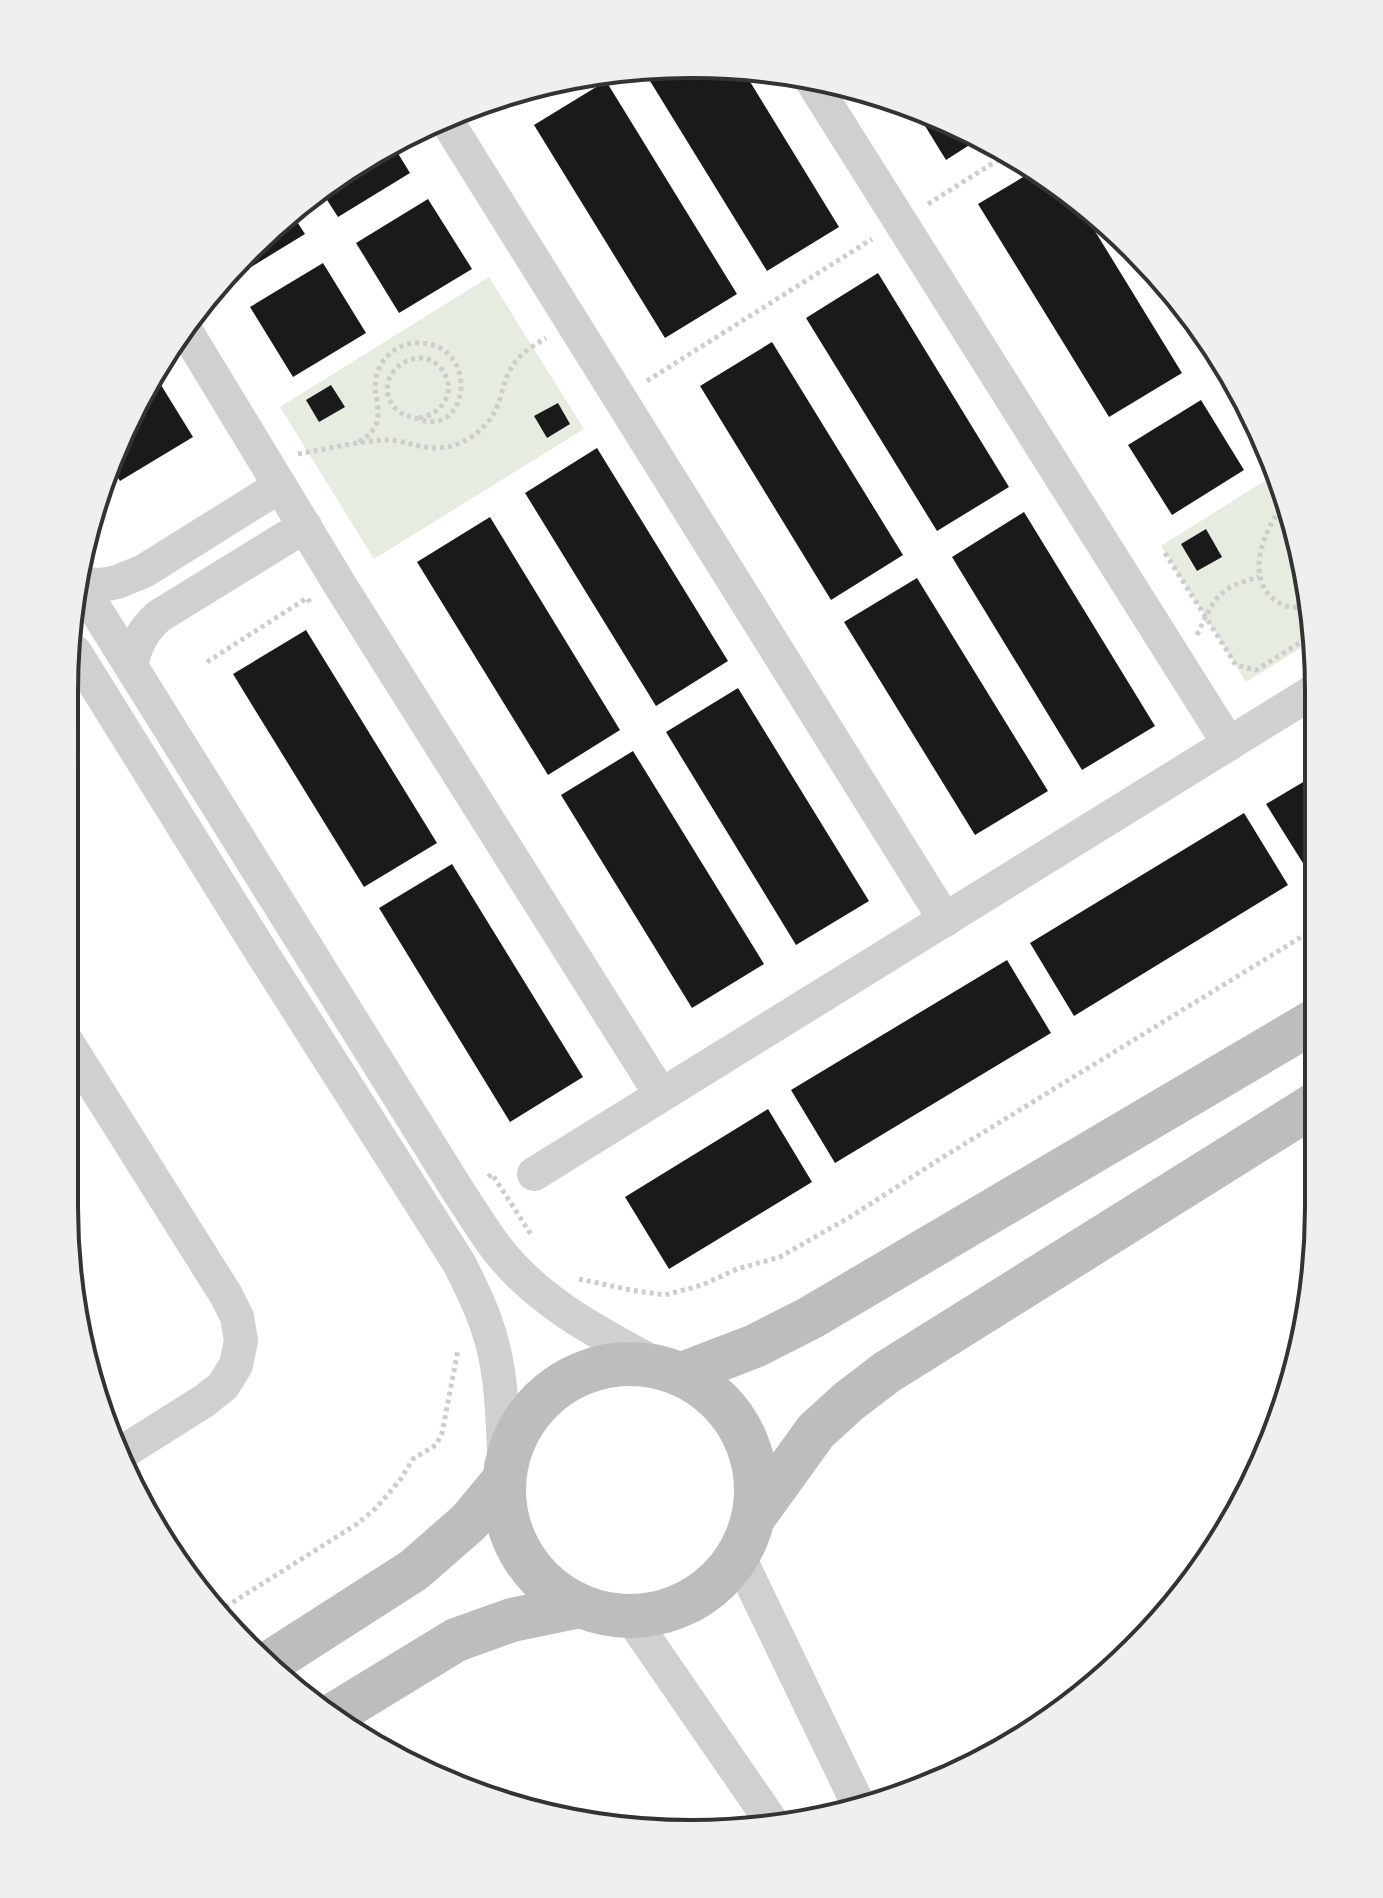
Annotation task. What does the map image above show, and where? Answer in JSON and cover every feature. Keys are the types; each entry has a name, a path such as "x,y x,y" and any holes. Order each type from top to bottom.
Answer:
{"main road":[{"path":"673,1371 755,1346 810,1318 1305,1026"},
{"path":"746,1536 757,1488 753,1459 744,1433 728,1409 707,1389 673,1371 629,1363 594,1368 562,1383 535,1406 516,1435 504,1475 505,1512 514,1542 531,1568 553,1590 580,1606 604,1614 630,1616 662,1612 692,1600 718,1580 816,1431 849,1401 887,1372 1305,1111"},
{"path":"277,1658 414,1570 469,1522 504,1475"},
{"path":"341,1710 456,1640 512,1620 580,1606"}],"street":[{"path":"819,92 1229,744"},
{"path":"451,128 945,920"},
{"path":"190,338 340,585 661,1095"},
{"path":"88,583 102,585 117,582 144,571 280,486"},
{"path":"131,666 142,634 159,616 305,526"},
{"path":"86,594 460,1194 500,1252 556,1306 589,1328 673,1371"},
{"path":"79,658 459,1263 488,1327 494,1352 499,1378 504,1475"},
{"path":"534,1174 1305,697"},
{"path":"78,1060 226,1295 237,1317 241,1341 236,1365 223,1386 128,1449"},
{"path":"746,1536 855,1797"},
{"path":"630,1616 767,1815"}],"path":[{"path":"359,442 369,434 377,420 375,379 379,367 399,347 425,343 449,354 460,373 462,384 456,407 451,413 434,422 425,422 407,416 392,404 387,384 396,367 414,358 424,358 441,368 446,377 449,387 443,405 427,417 417,418"},
{"path":"1278,514 1264,543 1259,577 1263,588 1279,604 1299,608"},
{"path":"1165,553 1236,665 1256,670 1303,641"},
{"path":"1182,667 1214,601 1238,583 1259,577"},
{"path":"207,662 307,598 311,603 340,585"},
{"path":"570,1276 665,1295 780,1257 850,1217 1305,935"},
{"path":"460,1194 492,1174 534,1238"},
{"path":"226,1606 357,1524 376,1508 413,1459 436,1445 442,1433 460,1338"}],"shaded area":[{"path":"489,277 584,429 374,559 280,407"},
{"path":"1267,480 1293,572 1304,646 1246,682 1161,546"}],"building":[{"path":"649,79 749,81 839,227 767,271"},
{"path":"608,84 737,294 665,338 534,125 599,85"},
{"path":"924,124 970,145 946,160"},
{"path":"398,153 410,173 338,217 326,199"},
{"path":"1024,176 1093,227 1182,373 1109,417 978,204"},
{"path":"428,199 472,269 399,313 356,243"},
{"path":"297,222 305,234 247,269"},
{"path":"323,263 366,333 293,377 250,307"},
{"path":"878,273 1009,487 937,531 806,318"},
{"path":"772,342 903,555 831,600 700,386"},
{"path":"161,384 193,437 120,481 117,477 125,457"},
{"path":"331,385 345,407 319,422 306,400"},
{"path":"1201,400 1244,470 1172,515 1128,445"},
{"path":"558,403 570,424 547,438 534,416"},
{"path":"597,448 728,661 656,706 525,493"},
{"path":"1024,512 1155,726 1082,770 952,557"},
{"path":"490,517 620,730 548,775 417,562"},
{"path":"1206,529 1222,557 1197,571 1181,544"},
{"path":"917,578 1048,791 975,835 844,622"},
{"path":"306,630 437,843 364,887 233,674"},
{"path":"738,688 869,901 796,945 666,732"},
{"path":"633,751 764,964 692,1008 561,795"},
{"path":"1305,781 1305,866 1266,804"},
{"path":"1244,813 1288,885 1074,1016 1030,943"},
{"path":"452,864 583,1077 510,1122 379,908"},
{"path":"1007,960 1051,1033 835,1163 791,1090"},
{"path":"768,1109 812,1182 669,1269 625,1197"}]}
